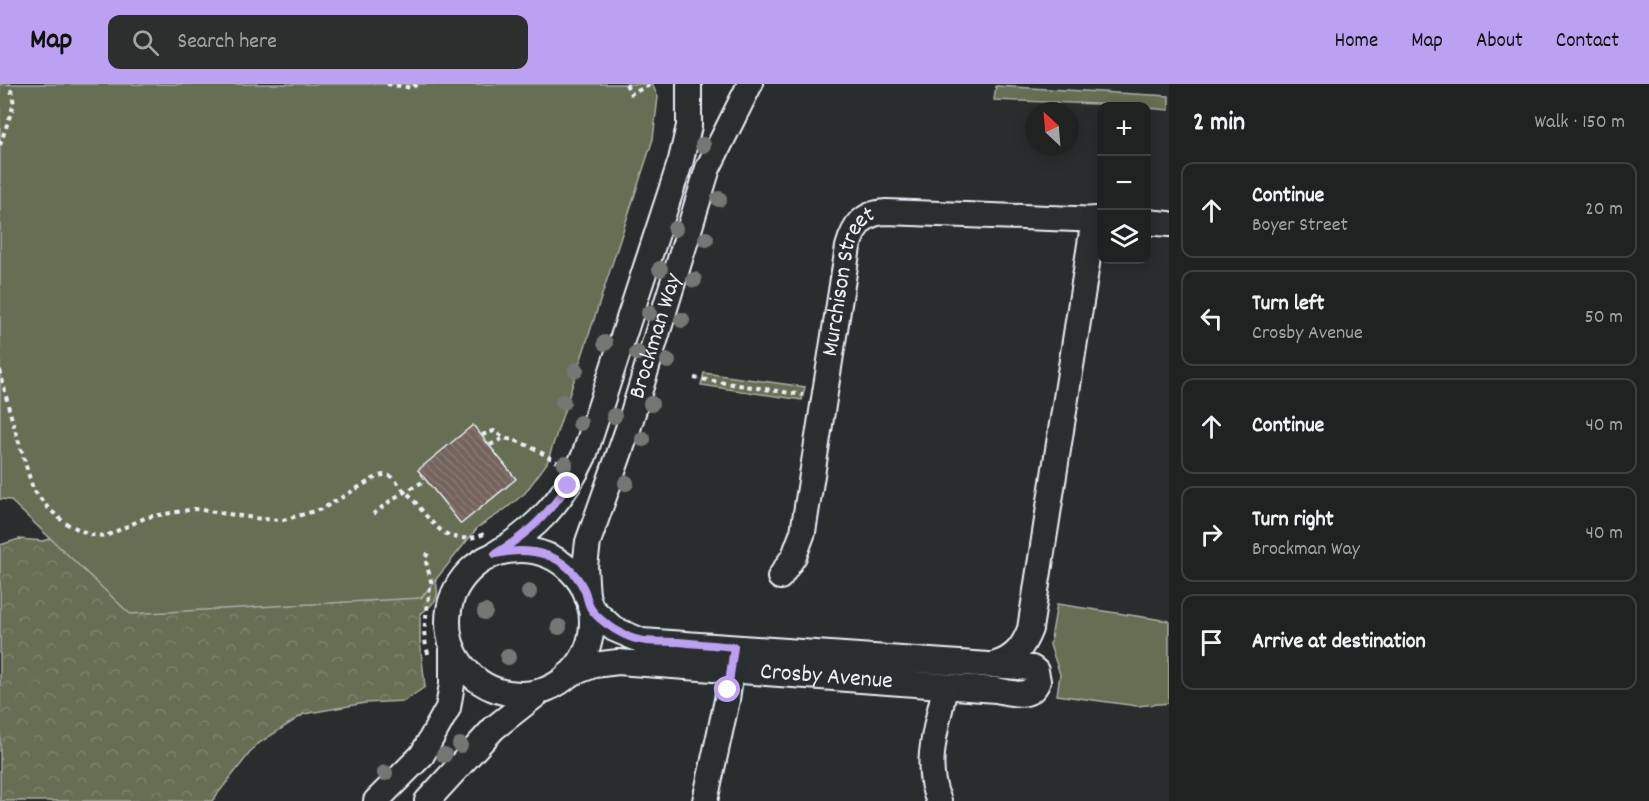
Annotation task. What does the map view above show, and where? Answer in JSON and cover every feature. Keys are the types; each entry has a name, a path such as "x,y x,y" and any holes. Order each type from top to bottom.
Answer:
{"street":[{"name":"Brockman Way","path":"491,543 535,526 550,511 574,477 584,456 681,160 688,126 688,84"},
{"name":"Brockman Way","path":"589,602 585,566 588,542 628,429 708,168 750,84"},
{"name":"Murchison Street","path":"780,577 794,556 803,532 848,247 854,229 866,217 875,213 897,212 1097,219"},
{"path":"1151,222 1169,224"},
{"path":"996,664 1012,658 1019,651 1030,628 1097,225"},
{"path":"376,801 422,754 448,708 452,684 452,647 448,631 448,614 457,587 491,543 538,552 554,558 574,574 589,602 592,623 589,640 579,662 568,675 543,690 494,728 427,801"},
{"name":"Crosby Avenue","path":"568,675 594,665 618,662 1025,694 1035,687 1038,676 1032,668 996,664 642,641 614,629 589,602"},
{"path":"1030,628 1038,676"},
{"path":"452,647 460,662 471,675 485,685 518,694 543,690"},
{"path":"705,801 727,700 734,647"},
{"path":"939,801 933,786 931,763 945,687"}],"path":[{"path":"0,145 14,104 10,84"},
{"path":"387,84 412,88 417,84"},
{"path":"626,84 631,94 652,84"},
{"path":"0,370 33,489 48,508 65,523 91,535 105,536 147,517 195,508 261,519 283,520 322,509 382,474 394,477 431,522 446,534 491,543"},
{"path":"694,378 824,398"},
{"path":"482,435 494,431 537,450 558,463"},
{"path":"490,445 499,440 508,439"},
{"path":"554,469 560,457"},
{"path":"373,514 405,491 426,480"},
{"path":"428,553 425,558 431,580 424,630 431,661"}],"green space":[{"path":"0,84 652,84 658,97 653,139 547,463 525,493 478,527 421,598 130,614 10,500 0,499"},
{"path":"996,86 1169,96 1169,110 1151,108 1151,102 1097,102 1097,104 994,100"},
{"path":"704,373 805,387 802,400 701,385"},
{"path":"65,533 434,573 437,597 420,614 420,641 425,687 404,701 365,703 304,714 256,745 212,801 0,801 0,545 19,539 43,541"},
{"path":"1057,604 1169,621 1169,703 1137,706 1057,695 1060,674 1050,645"}],"building":[{"path":"473,425 516,479 461,524 418,470"}],"route":[{"path":"568,486 550,511 535,526 495,554 520,550 538,552 554,558 574,574 584,589 590,607 614,629 626,636 655,643 676,642 734,647 728,690"}]}
